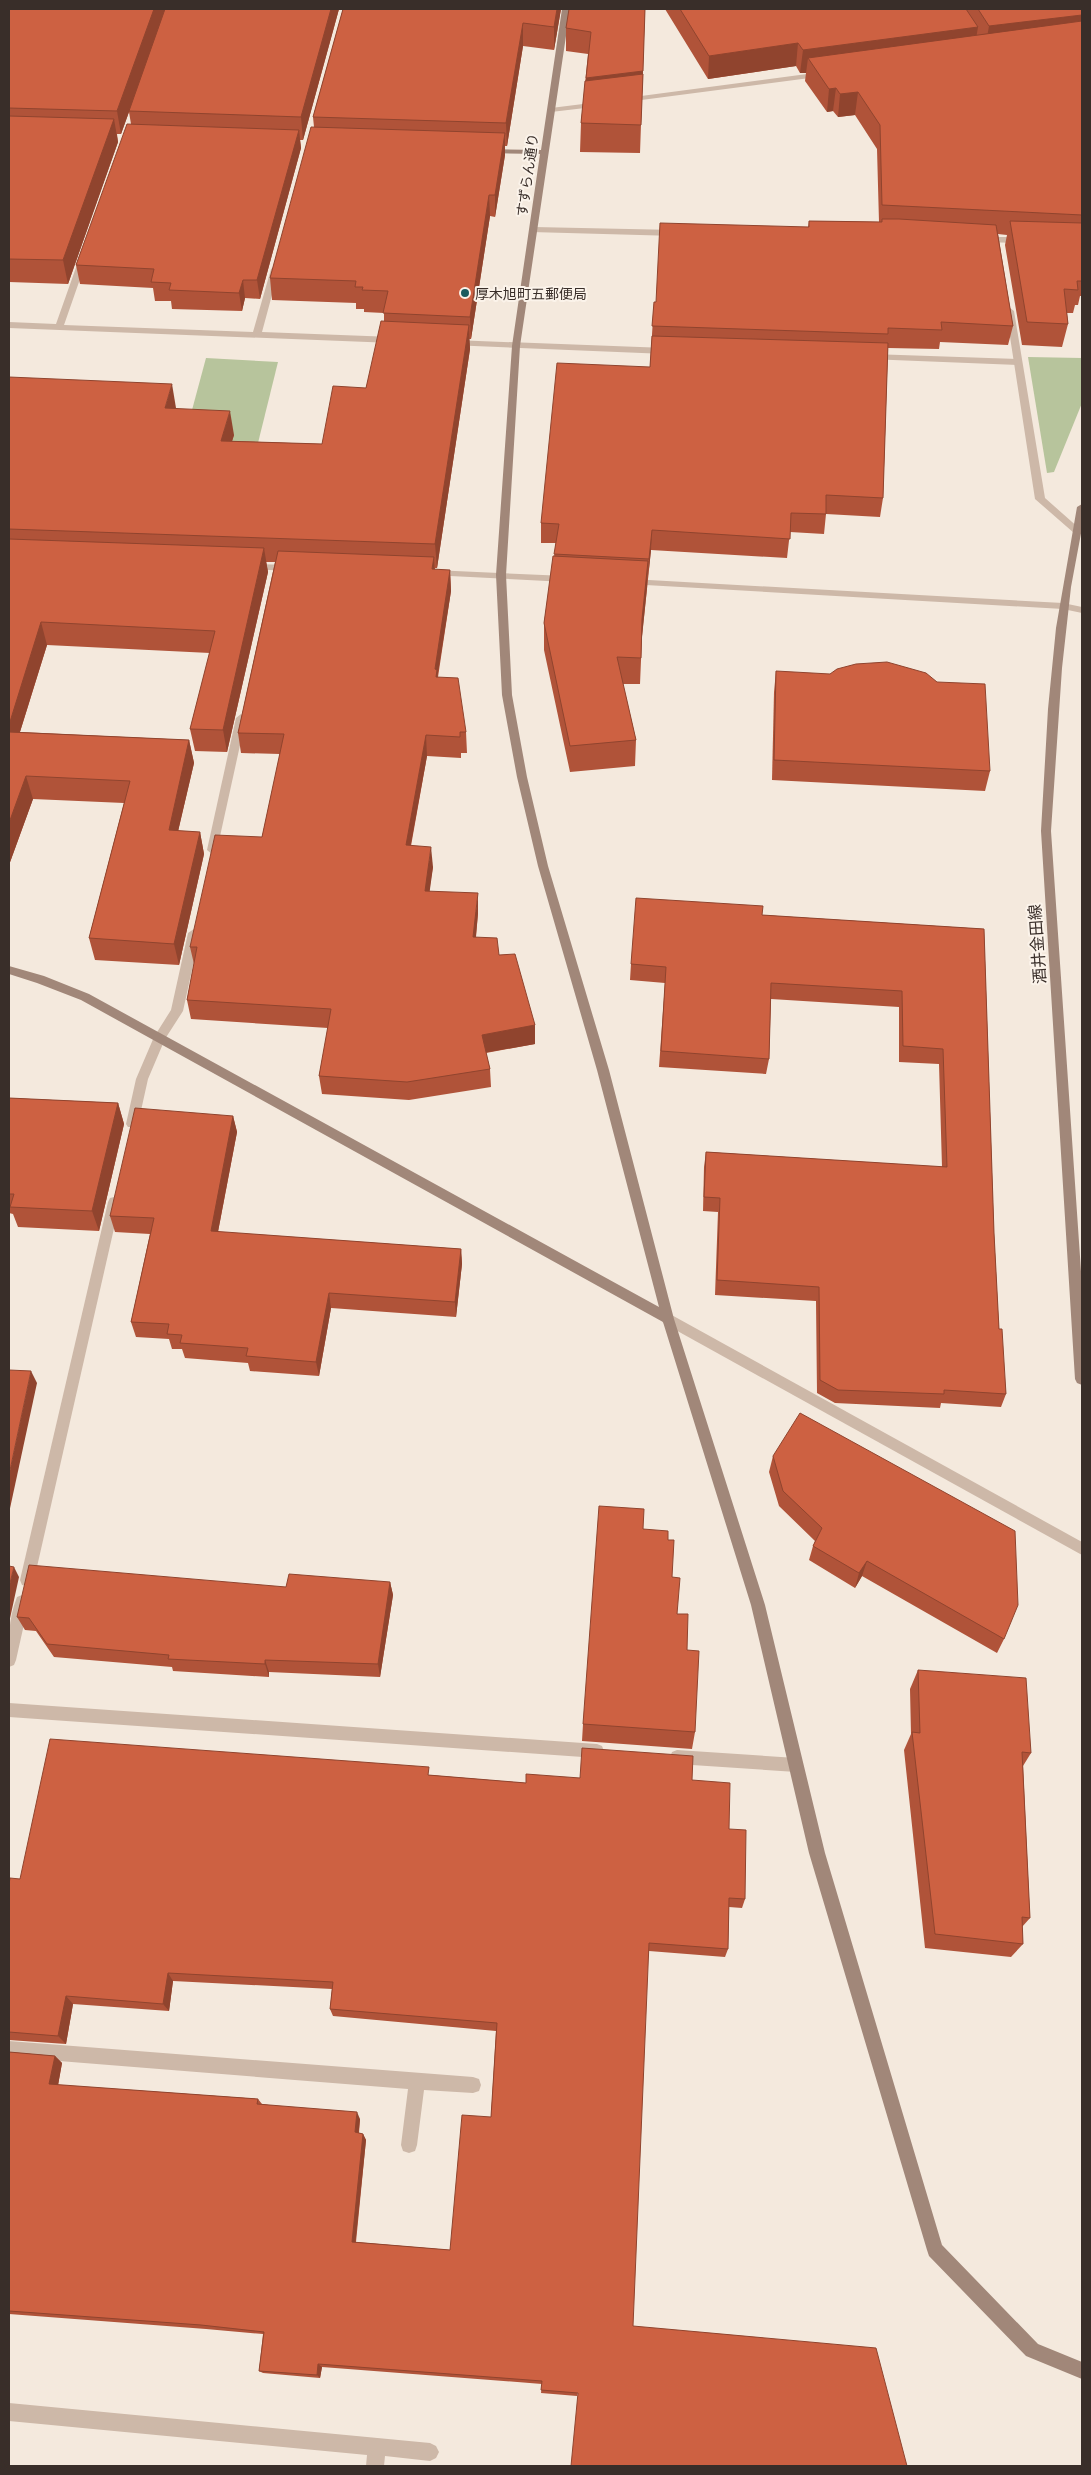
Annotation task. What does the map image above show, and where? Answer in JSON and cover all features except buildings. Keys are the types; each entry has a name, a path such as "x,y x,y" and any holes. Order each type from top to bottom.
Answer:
{"street":[{"name":"すずらん通り","path":"566,9 516,346 501,575 507,696 522,777 543,866 603,1070 668,1318 758,1606 818,1853 935,2250 1032,2350 1082,2370"},
{"path":"620,101 835,72"},
{"path":"551,110 610,102"},
{"path":"474,150 544,152"},
{"path":"534,230 688,234"},
{"path":"970,238 999,244 1035,241"},
{"path":"59,327 85,252"},
{"path":"257,333 278,258"},
{"path":"1008,304 1040,499 1076,531"},
{"path":"9,325 405,340"},
{"path":"445,342 674,351"},
{"path":"861,357 1018,362"},
{"name":"酒井金田線","path":"1082,507 1076,531 1064,606 1050,743 1046,831 1082,1380"},
{"path":"235,566 274,572 304,569"},
{"path":"423,572 580,579"},
{"path":"620,582 1064,606 1082,610"},
{"path":"209,867 245,703"},
{"path":"129,1137 142,1079 160,1037 177,1011 196,924"},
{"path":"9,970 40,979 85,997 160,1037 1082,1549"},
{"path":"9,1660 118,1185"},
{"path":"9,1710 610,1752"},
{"path":"660,1756 796,1765"},
{"path":"9,2049 473,2085"},
{"path":"409,2145 417,2082"},
{"path":"9,2412 430,2452"},
{"path":"375,2466 377,2448"}],"green space":[{"path":"1028,357 1082,358 1082,403 1054,472 1047,473"},
{"path":"206,358 278,362 257,447 178,462"}],"place":[{"name":"厚木旭町五郵便局","path":"465,293"}]}
